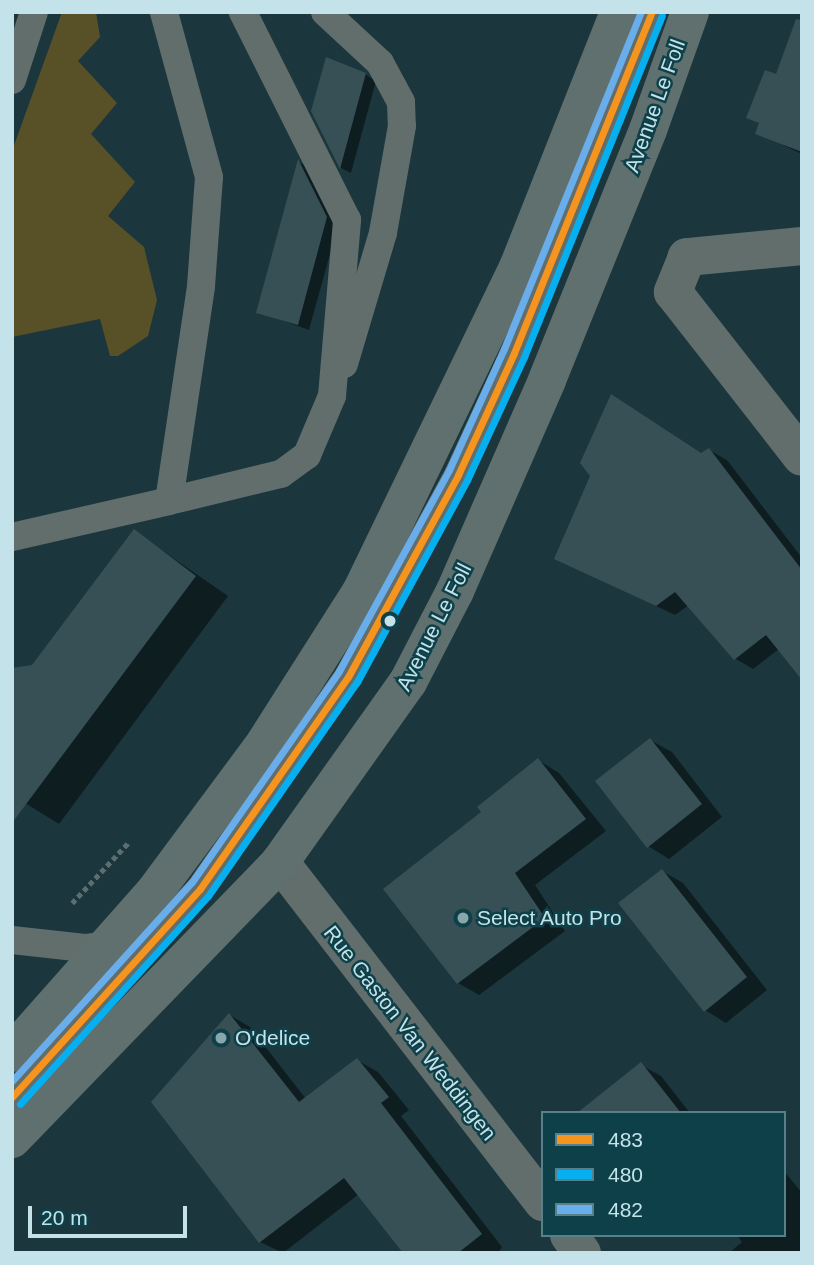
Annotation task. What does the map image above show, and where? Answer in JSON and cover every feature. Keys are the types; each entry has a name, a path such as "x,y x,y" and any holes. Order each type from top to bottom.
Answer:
{"main road":[{"path":"12,1052 112,944 265,743 361,592 519,265 619,12"},
{"name":"Avenue Le Foll","path":"12,1139 280,862 408,682 455,591 552,367 648,131 690,12"}],"street":[{"path":"802,246 687,257 673,292 802,457"},
{"name":"Rue Gaston Van Weddingen","path":"280,862 541,1199"},
{"path":"570,1237 582,1253"}],"lane":[{"path":"12,80 34,12"},
{"path":"164,12 209,177 201,286 169,501"},
{"path":"243,12 347,220 332,396"},
{"path":"12,537 281,474 307,455 357,331 383,233 401,114 401,102 386,72 325,12"},
{"name":"Avenue Le Foll","path":"12,1097 200,889 348,677 458,475 508,365 652,12"},
{"path":"23,942 85,948 112,944"}],"path":[{"path":"23,942 133,838"}],"shaded area":[{"path":"62,12 96,12 100,37 78,61 117,103 91,134 135,182 108,216 144,247 157,300 148,336 118,356 110,356 100,319 12,337 12,151"}],"building":[{"path":"796,19 802,20 802,152 755,134 759,123 746,118 765,70 776,74"},
{"path":"326,57 366,73 340,169 311,111"},
{"path":"298,159 327,217 298,325 256,313"},
{"path":"611,394 701,453 709,448 802,570 802,680 766,635 734,660 675,592 656,606 554,559 590,476 580,463"},
{"path":"134,529 196,576 12,823 12,668 32,665"},
{"path":"650,738 702,804 647,848 595,781"},
{"path":"538,758 586,819 515,873 545,918 457,984 383,889 481,812 477,807"},
{"path":"662,869 747,977 704,1012 618,903"},
{"path":"229,1013 299,1102 357,1058 389,1097 381,1103 482,1234 458,1253 403,1253 344,1178 259,1243 151,1102"},
{"path":"641,1062 679,1111 580,1111"}],"transit line":[{"name":"482","path":"12,1081 192,882 339,671 449,470 504,349 641,12"},
{"name":"483","path":"12,1097 200,889 348,677 458,475 514,353 652,12"},
{"name":"480","path":"20,1104 208,896 357,682 467,480 524,357 662,16"}],"place":[{"name":"Select Auto Pro","path":"463,918"},
{"name":"O'delice","path":"221,1038"}]}
